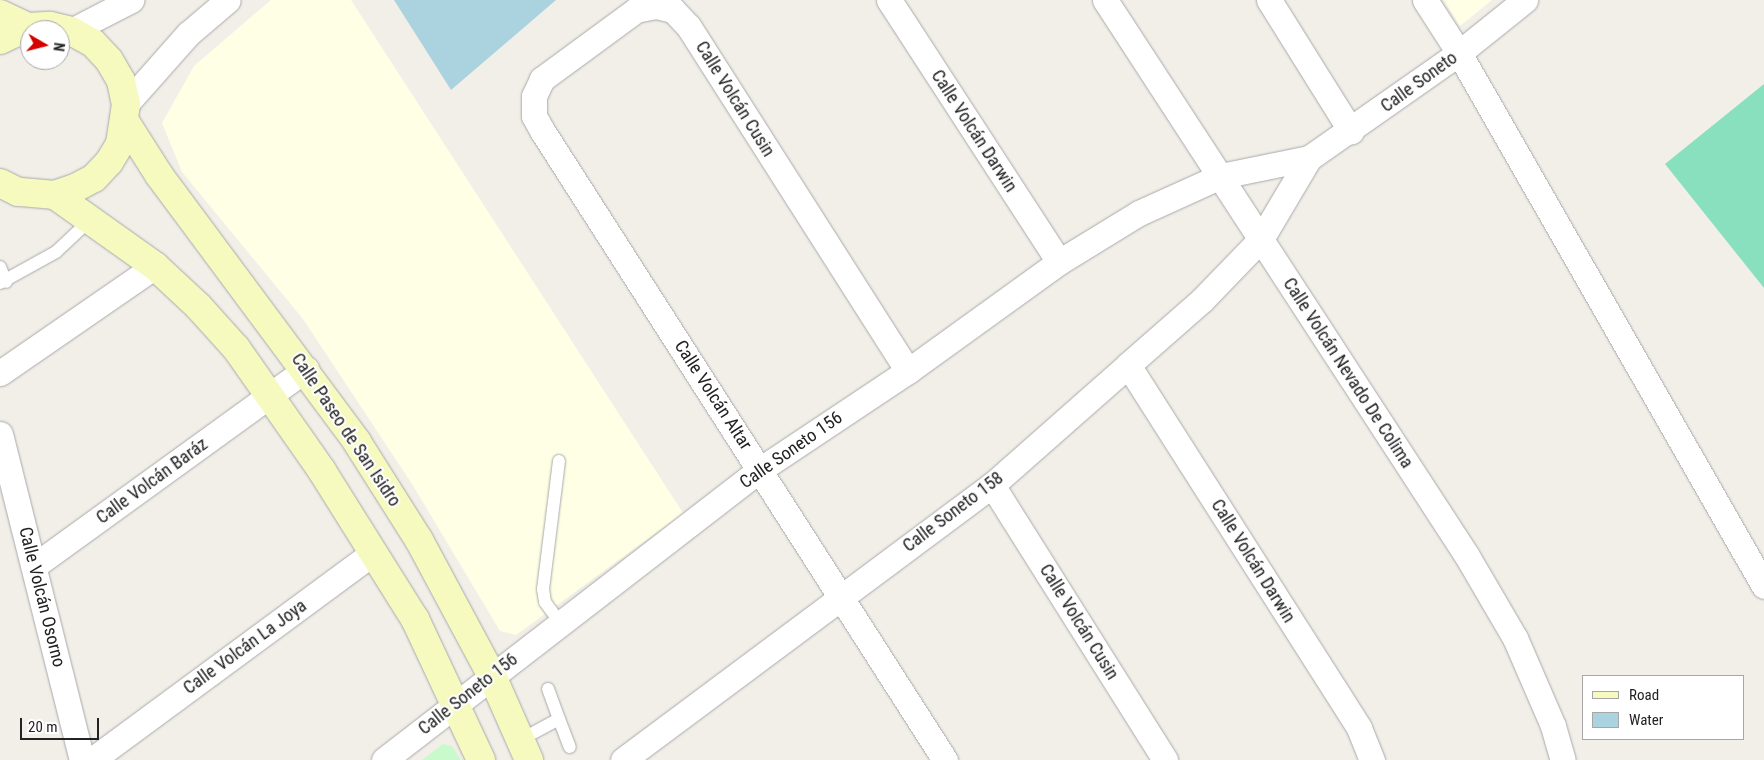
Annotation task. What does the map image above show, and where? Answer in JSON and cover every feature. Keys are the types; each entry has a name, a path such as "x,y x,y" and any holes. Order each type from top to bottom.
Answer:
{"main road":[{"path":"0,14 20,23"},
{"path":"0,40 20,31"},
{"path":"6,192 54,195 81,185 109,162 120,144 126,113 121,81 110,60 92,43 71,31"},
{"name":"Calle Paseo de San Isidro","path":"126,113 206,240 306,369 419,540 492,676 524,750"},
{"path":"54,195 91,219 155,266 198,306 236,348 374,552 415,619 457,704 481,760"}],"street":[{"path":"71,31 131,0"},
{"path":"126,113 188,34 228,0"},
{"name":"Calle Volcán Darwin","path":"889,0 1059,262"},
{"name":"Calle Volcán Nevado De Colima","path":"1105,0 1467,556 1515,638 1553,726 1563,760"},
{"path":"1269,0 1351,131"},
{"path":"1425,0 1459,53 1764,586"},
{"name":"Calle Soneto","path":"1221,176 1309,158 1351,131 1459,53 1525,0"},
{"name":"Calle Volcán Cusin","path":"542,132 534,116 534,96 542,79 636,10 656,6 673,10 688,26 908,371"},
{"name":"Calle Volcán Altar","path":"542,132 841,595 935,756"},
{"name":"Calle Soneto","path":"1261,239 1309,158"},
{"name":"Calle Soneto 156","path":"384,760 761,469 908,371 1059,262 1139,213 1221,176"},
{"name":"Calle Soneto 158","path":"623,760 841,595 992,485 1202,300 1261,239"},
{"path":"0,373 155,266"},
{"name":"Calle Volcán Darwin","path":"1128,365 1359,728 1372,760"},
{"name":"Calle Volcán Baráz","path":"34,566 306,369"},
{"name":"Calle Volcán Osorno","path":"0,434 82,760"},
{"name":"Calle Volcán Cusin","path":"992,485 1165,760"},
{"name":"Calle Volcán La Joya","path":"92,760 374,552"}],"lane":[{"path":"0,267 3,283 56,252 91,219"},
{"path":"559,460 543,589 546,602 560,623"},
{"path":"548,689 570,747"},
{"path":"524,750 559,719"}],"shaded area":[{"path":"271,0 351,0 683,513 516,635 500,631 412,484 303,319 182,172 162,123 194,66"},
{"path":"1444,0 1492,0 1460,26"}],"green space":[{"path":"1764,84 1764,288 1665,164"},
{"path":"443,744 452,746 461,760 422,760"}],"water":[{"path":"394,0 556,0 451,90"}]}
